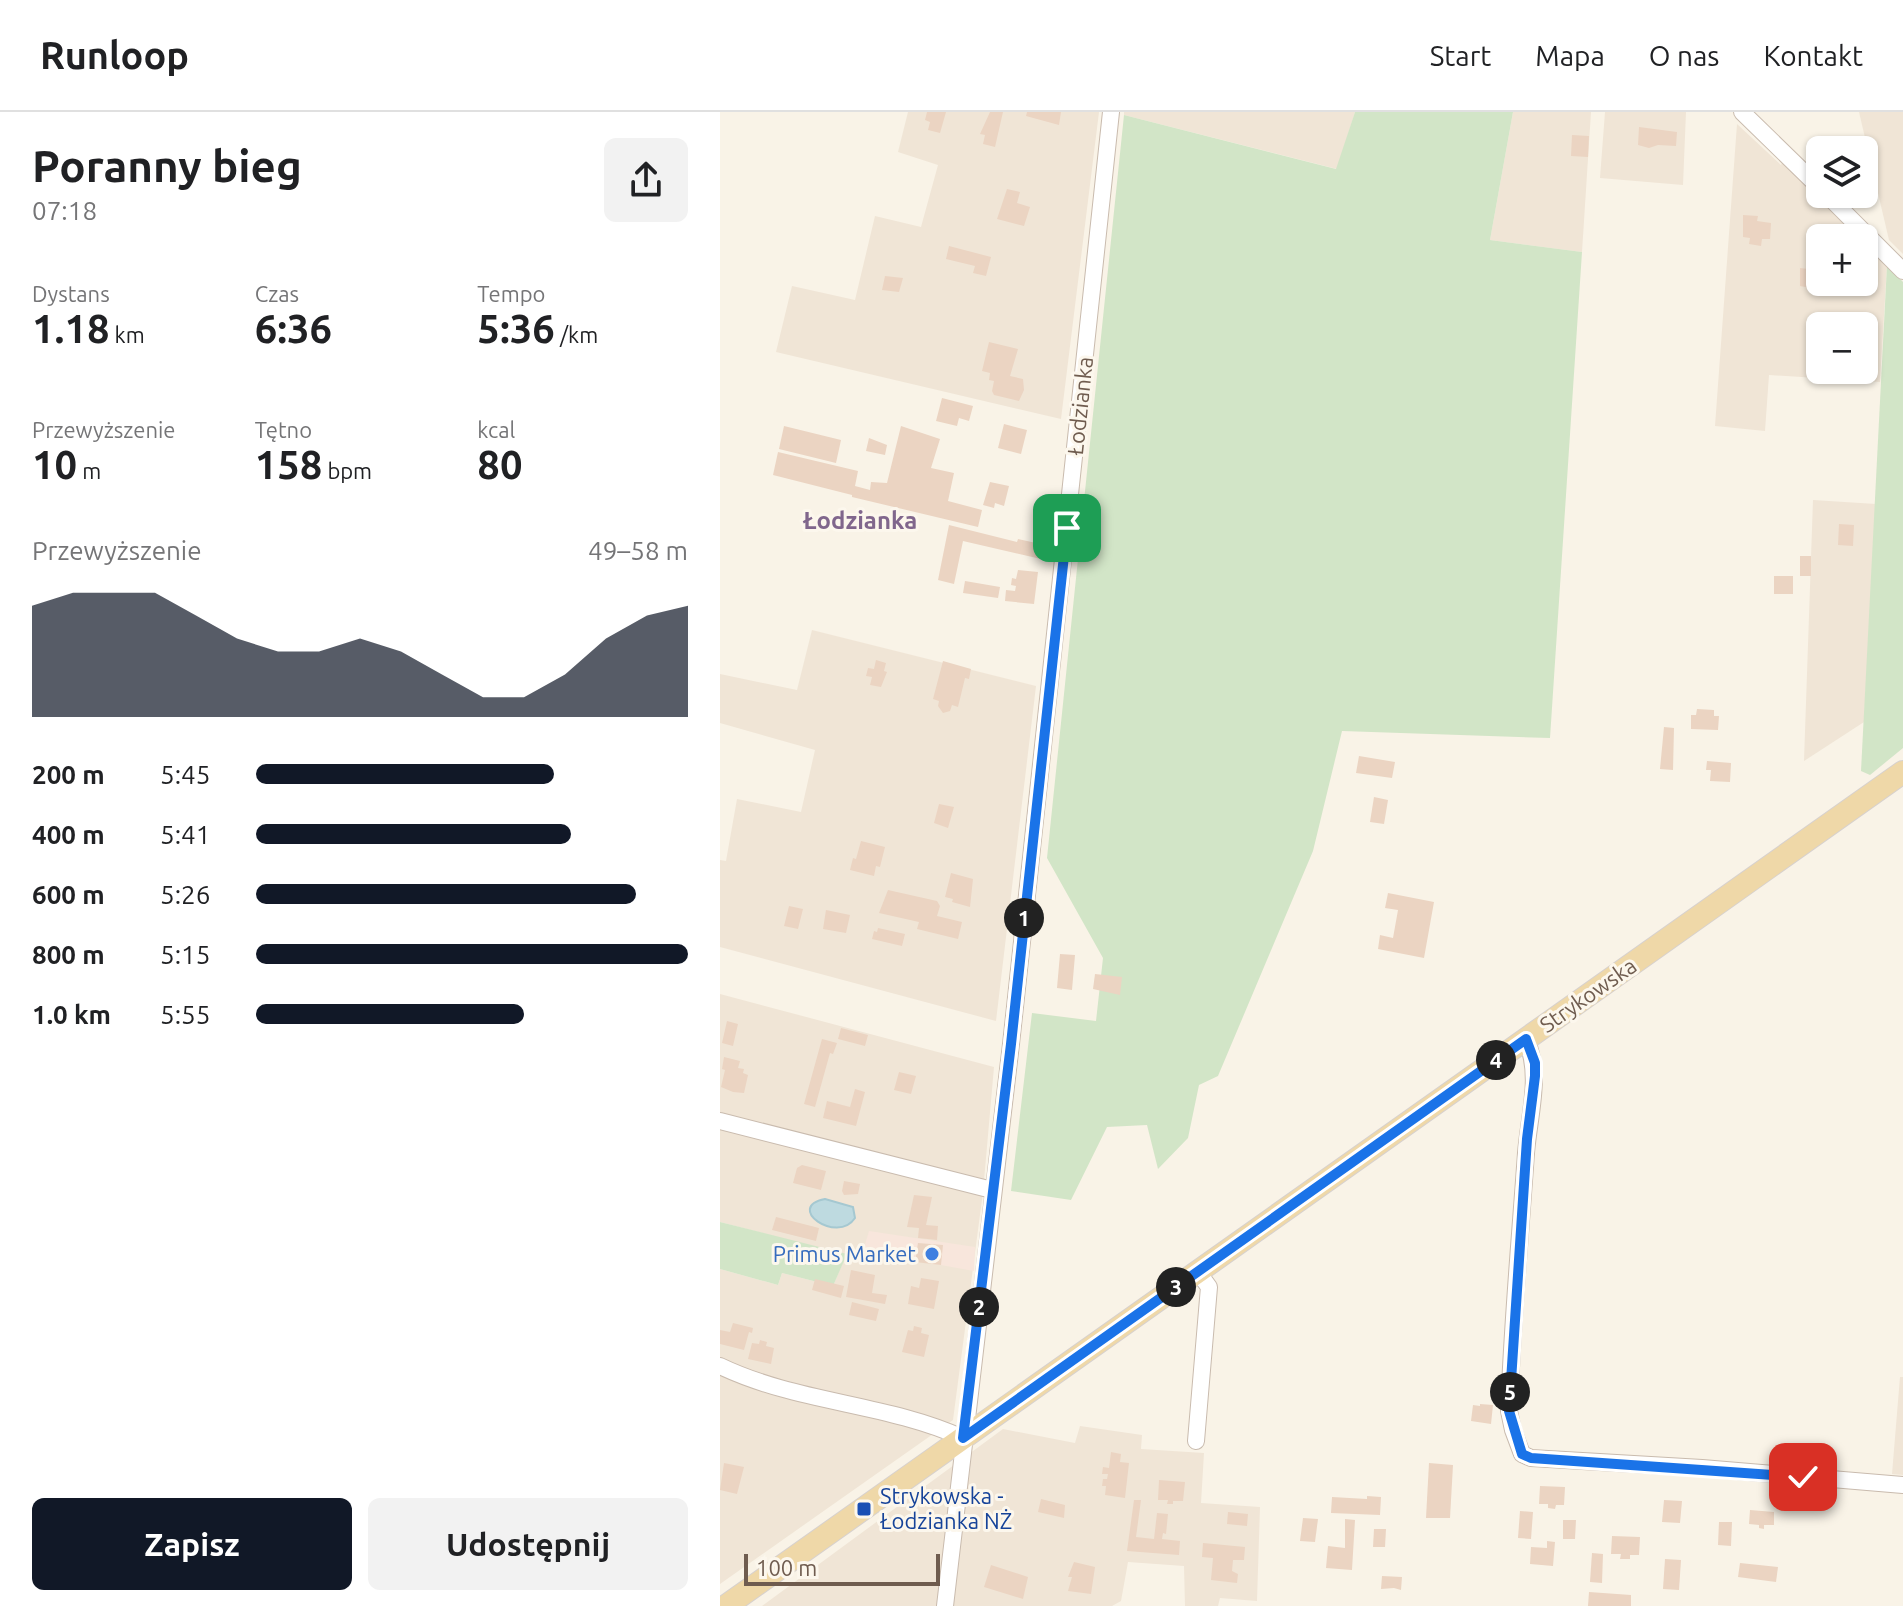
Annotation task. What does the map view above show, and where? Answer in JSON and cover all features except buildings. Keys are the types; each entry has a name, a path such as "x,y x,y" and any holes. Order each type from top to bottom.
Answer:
{"main road":[{"name":"Strykowska","path":"726,1606 1903,772"}],"street":[{"name":"Łodzianka","path":"945,1606 1011,1044 1111,112"},
{"path":"1742,112 1806,174"},
{"path":"1840,208 1903,271"},
{"path":"1526,1039 1535,1063 1535,1076 1527,1139 1509,1411 1522,1454 1531,1458 1702,1468 1903,1485"},
{"path":"720,1121 992,1190"},
{"path":"1196,1441 1209,1287 1198,1272"},
{"path":"720,1366 783,1390 900,1416 963,1438"}],"shaded area":[{"path":"908,112 1099,112 1061,419 776,352 792,286 855,300 875,216 921,227 938,165 898,152"},
{"path":"1124,112 1355,112 1337,169 1124,115"},
{"path":"1513,112 1591,112 1582,252 1490,240"},
{"path":"1605,112 1686,112 1683,185 1600,178"},
{"path":"1859,112 1903,112 1903,254 1889,240 1878,193 1878,136 1865,136"},
{"path":"1737,124 1806,184 1806,208 1830,208 1846,224 1806,224 1806,296 1878,296 1878,256 1887,265 1880,382 1878,312 1806,312 1806,377 1769,375 1765,431 1715,426"},
{"path":"1813,500 1876,504 1864,722 1804,761"},
{"path":"812,630 1036,686 996,1021 720,947 720,860 726,861 737,799 801,812 815,750 720,723 720,674 797,690"},
{"path":"720,994 994,1067 983,1192 953,1420 720,1584 720,1269 778,1285 782,1273 833,1286 846,1255 720,1222"},
{"path":"869,1231 975,1247 974,1271 863,1251"},
{"path":"1900,1377 1903,1377 1903,1475 1892,1474"},
{"path":"1080,1426 1142,1435 1141,1449 1204,1453 1201,1503 1260,1507 1257,1601 1220,1598 1218,1606 1185,1606 1184,1566 1128,1562 1121,1601 1112,1606 762,1606 1003,1429 1075,1443"}],"green space":[{"path":"1355,112 1513,112 1490,240 1582,252 1550,738 1342,731 1313,851 1218,1076 1199,1085 1188,1138 1158,1169 1147,1125 1107,1127 1071,1200 1011,1191 1032,1013 1096,1021 1103,958 1047,858 1124,115 1336,169"},
{"path":"1887,265 1903,282 1903,748 1870,775 1861,771"},
{"path":"720,1222 847,1254 833,1286 782,1273 778,1285 720,1269"}],"water":[{"path":"825,1199 853,1207 855,1218 837,1228 818,1222 810,1209 814,1203"}],"place":[{"name":"Primus Market","path":"932,1254"},
{"name":"Strykowska - Łodzianka NŻ","path":"864,1509"}],"district":[{"name":"Łodzianka","path":"860,521"}],"route":[{"path":"1067,528 1011,1044 963,1438 1526,1039 1535,1063 1535,1076 1527,1139 1509,1411 1522,1454 1531,1458 1803,1477"}]}
